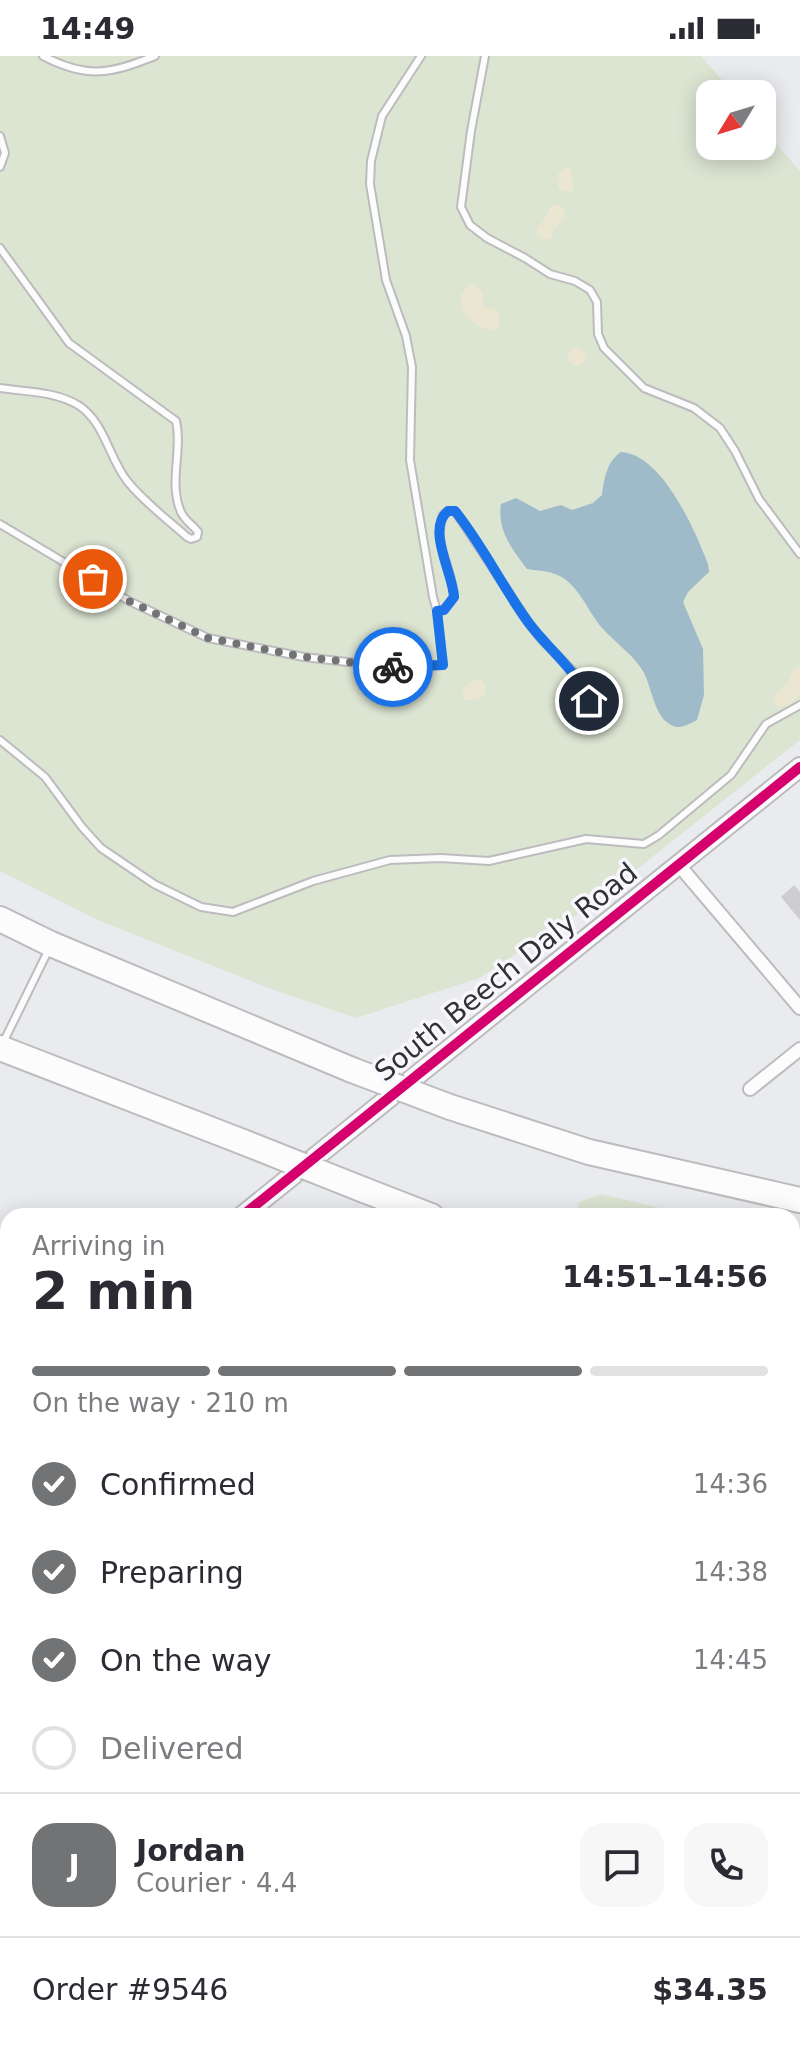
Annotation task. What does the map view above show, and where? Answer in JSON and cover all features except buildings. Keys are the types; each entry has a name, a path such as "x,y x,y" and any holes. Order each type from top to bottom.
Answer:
{"highway":[{"path":"0,919 51,944 352,1070 450,1107 589,1152 800,1200"},
{"path":"0,1048 410,1208"}],"street":[{"name":"South Beech Daly Road","path":"252,1208 800,767"},
{"path":"678,864 800,1008"},
{"path":"750,1089 800,1049"}],"lane":[{"path":"43,56 68,68 103,72 120,70 155,56"},
{"path":"0,524 129,601 195,634 279,653 391,667 443,665 437,611 410,460 412,367 406,336 386,280 370,184 371,161 382,116 421,56"},
{"path":"485,56 461,207 470,225 550,274 575,281 590,290 597,302 598,334 604,348 644,388 704,414 720,428 759,499 800,554"},
{"path":"0,136 5,153 0,167"},
{"path":"0,248 69,343 176,421 177,492 181,513 195,528 197,537 187,537 130,484 100,430 82,408 41,392 0,388"},
{"path":"437,611 444,610 454,597 453,583 439,543 439,532 443,515 455,511 529,623 573,671 593,707"},
{"path":"0,740 45,777 101,848 154,884 189,901 216,911 233,912 313,881 390,860 441,858 489,861 586,839 644,844 731,775 766,724 800,705"},
{"path":"0,1048 51,944"}],"green space":[{"path":"0,56 701,56 722,80 696,80 696,160 776,160 776,143 800,171 800,740 589,907 479,978 356,1018 274,990 100,921 0,871"},
{"path":"601,1194 660,1208 579,1208 577,1203"}],"sand":[{"path":"565,167 571,170 574,189 569,192 558,186 558,174"},
{"path":"554,204 563,207 566,218 554,229 552,237 546,240 539,237 537,229"},
{"path":"474,285 483,293 482,306 496,310 500,316 499,327 494,330 475,323 463,308 461,295 468,286"},
{"path":"573,348 581,348 586,357 584,364 573,366 568,361 568,353"},
{"path":"800,666 800,695 788,706 779,707 775,704 774,696 788,682 794,668"},
{"path":"480,678 486,686 484,696 465,700 462,696 465,686"}],"water":[{"path":"621,452 636,456 663,479 686,514 708,564 709,572 688,592 683,602 703,649 704,695 697,720 682,726 675,727 663,719 640,667 599,625 570,583 549,572 527,569 511,546 501,522 501,504 516,498 540,511 561,505 572,510 593,503 602,495 609,465"}],"cycle path":[{"path":"252,1208 800,767"}],"way so far":[{"path":"93,579 129,601 208,638 304,657 393,667"}],"route":[{"path":"393,667 443,665 437,611 444,610 454,597 453,583 439,543 439,525 443,515 455,511 521,612 541,639 573,671 589,701"}]}
